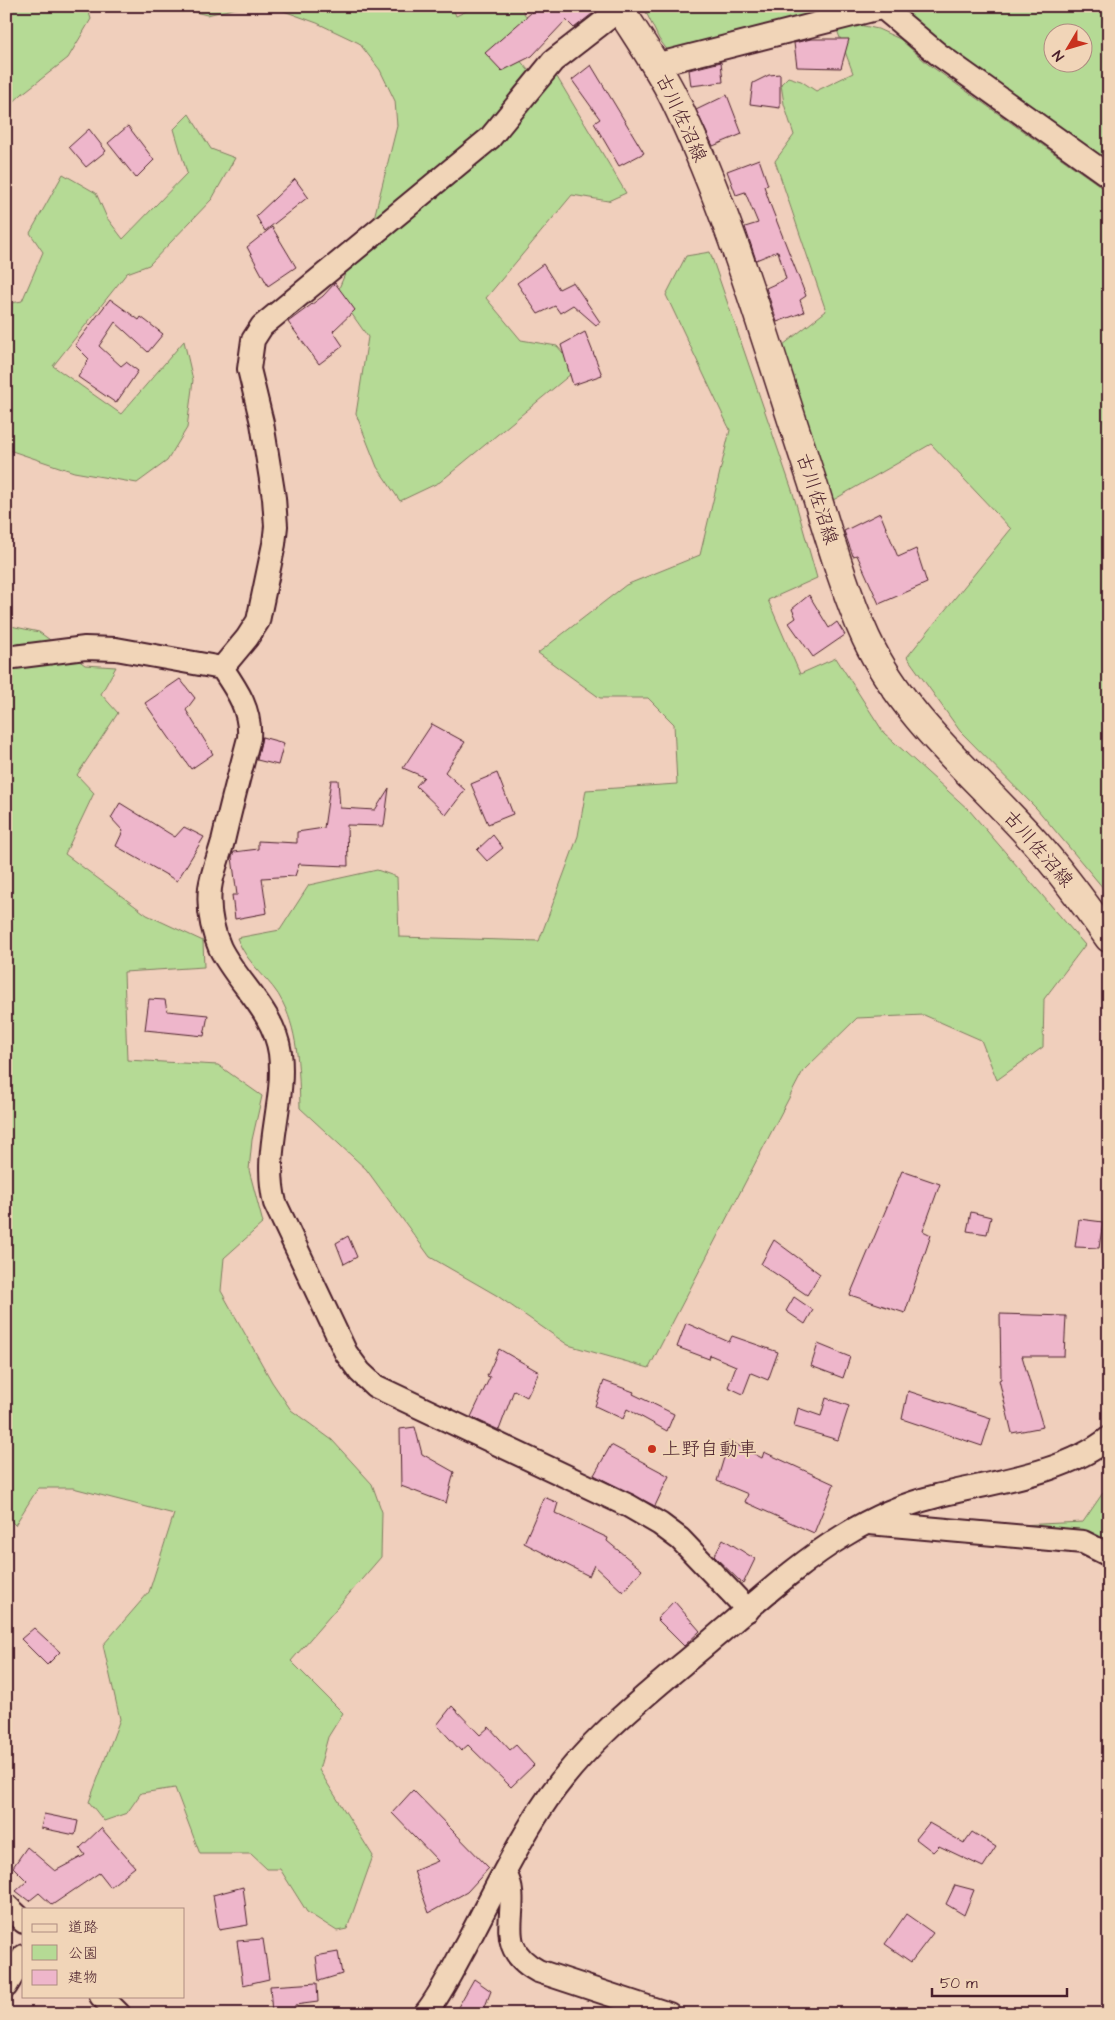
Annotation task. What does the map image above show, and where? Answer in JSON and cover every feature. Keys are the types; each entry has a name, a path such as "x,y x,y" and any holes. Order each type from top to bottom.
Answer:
{"main road":[{"name":"古川佐沼線","path":"619,8 673,96 699,153 866,639 889,677 917,717 956,762 1032,839 1064,876 1109,938"}],"street":[{"path":"655,65 885,7 938,54 1109,176"},
{"path":"222,668 247,638 258,621 265,594 276,526 268,457 249,369 254,340 262,326 490,138 553,61 619,8"},
{"path":"6,658 86,648 116,649 222,668 245,706 250,722 249,738 210,888 213,926 220,947 231,967 269,1020 277,1037 281,1070 269,1165 270,1184 275,1203 346,1353 360,1372 375,1386 622,1502 660,1524 680,1539 748,1610"},
{"path":"425,2014 448,1978 538,1813 571,1766 615,1722 748,1610 810,1559 866,1523 934,1496 1055,1466 1084,1454 1109,1438"},
{"path":"866,1523 1083,1542 1109,1555"},
{"path":"505,1873 511,1883 513,1896 509,1925 510,1937 519,1957 527,1965 538,1971 670,2014"},
{"path":"6,1905 22,1920"},
{"path":"6,1986 22,1959"},
{"path":"103,1998 119,2014"}],"green space":[{"path":"6,6 87,6 91,19 68,58 6,109"},
{"path":"171,6 258,6 241,7 207,15"},
{"path":"270,6 452,6 456,16 477,6 520,6 528,20 506,43 528,70 557,77 626,193 608,201 572,195 486,298 521,340 557,346 577,369 440,482 400,501 377,467 356,414 368,337 337,293 353,255 374,218 397,126 395,101 380,70 359,43 317,23"},
{"path":"643,6 831,6 827,10 668,51 659,39"},
{"path":"915,6 1109,6 1109,164 942,46 903,13"},
{"path":"855,24 878,29 900,39 928,64 1109,192 1109,895 1037,809 960,731 907,657 1011,529 931,444 828,503 783,345 826,311 775,161 794,135 784,104 781,84 788,77 801,81 816,91 853,73 837,30"},
{"path":"189,114 211,149 235,158 212,199 149,265 127,273 53,366 121,414 184,341 193,380 187,428 167,461 137,483 74,472 6,449 6,304 22,301 43,252 30,233 63,174 96,193 107,218 123,239 187,173 174,129"},
{"path":"710,252 793,493 817,578 768,600 800,674 836,658 884,733 969,810 1085,945 1044,999 1043,1047 997,1080 981,1040 924,1015 857,1018 803,1071 649,1368 568,1345 496,1295 430,1257 366,1169 300,1108 297,1055 288,1015 273,987 247,957 237,938 280,930 309,885 377,870 397,877 399,937 539,941 578,836 586,790 677,784 674,724 648,698 600,698 538,653 626,585 700,555 730,430 666,295 686,256"},
{"path":"6,625 39,632 85,665 116,667 101,694 118,713 77,775 94,793 65,854 147,915 203,941 204,967 124,972 127,1060 218,1065 262,1096 252,1140 249,1170 263,1223 224,1258 221,1291 272,1382 291,1410 332,1440 372,1484 382,1512 381,1557 291,1661 343,1713 328,1737 319,1770 373,1856 347,1929 337,1931 307,1912 280,1869 267,1869 251,1854 200,1854 175,1788 141,1793 127,1813 104,1821 89,1802 120,1719 103,1645 149,1592 174,1514 73,1488 38,1488 15,1525 6,1516"},
{"path":"1109,1484 1109,1547 997,1526 1083,1522"}],"building":[{"path":"539,6 602,6 574,28 566,20 532,56 502,71 485,53"},
{"path":"811,39 849,39 841,68 797,67 794,43"},
{"path":"721,62 723,82 691,86 689,70"},
{"path":"591,65 644,153 619,166 594,123 600,119 572,80"},
{"path":"780,74 780,108 750,104 753,83 769,75"},
{"path":"727,95 742,134 713,146 696,110"},
{"path":"128,126 154,160 136,178 108,143"},
{"path":"89,129 106,151 86,167 69,147"},
{"path":"759,159 768,185 764,186 770,204 806,296 800,300 804,312 777,322 766,288 786,279 778,251 756,260 745,227 758,223 745,192 736,195 727,171"},
{"path":"295,179 308,197 265,231 256,216"},
{"path":"272,227 296,267 268,286 247,247"},
{"path":"543,264 559,289 573,282 600,322 596,325 573,305 560,313 555,306 538,314 517,283"},
{"path":"335,283 355,310 333,331 343,346 319,364 288,322 323,296"},
{"path":"110,299 139,320 141,317 163,334 148,352 115,322 99,346 121,366 126,362 138,371 116,403 78,377 89,359 75,345"},
{"path":"585,332 602,375 573,385 561,345"},
{"path":"880,513 898,557 916,549 927,583 879,604 857,555 853,556 844,531"},
{"path":"809,595 829,628 837,622 845,635 813,657 789,623 796,618 792,609"},
{"path":"180,679 195,698 186,710 213,754 191,769 145,703"},
{"path":"432,724 465,742 445,772 465,790 446,815 416,786 424,777 403,768"},
{"path":"262,737 284,743 278,765 257,760"},
{"path":"497,773 513,814 488,824 471,784"},
{"path":"331,780 338,780 340,808 375,810 389,788 384,826 347,825 348,866 299,864 295,876 262,878 267,913 235,919 232,895 237,895 232,857 234,852 258,849 258,841 297,843 297,832 324,828"},
{"path":"120,803 175,837 184,827 204,837 177,881 116,846 123,831 111,818"},
{"path":"493,835 503,848 487,861 477,850"},
{"path":"149,999 165,1000 167,1011 208,1015 204,1036 145,1030"},
{"path":"902,1171 940,1184 923,1231 931,1235 905,1313 850,1295"},
{"path":"971,1212 991,1217 987,1234 967,1231"},
{"path":"1079,1219 1103,1222 1099,1248 1075,1247"},
{"path":"348,1236 357,1257 344,1264 336,1243"},
{"path":"774,1240 820,1274 807,1295 761,1264"},
{"path":"794,1297 813,1310 805,1324 786,1311"},
{"path":"1000,1314 1066,1316 1064,1356 1022,1356 1043,1427 1012,1433 999,1380 1001,1379"},
{"path":"686,1323 729,1342 732,1336 778,1352 768,1380 751,1373 743,1394 728,1387 736,1366 710,1355 709,1359 677,1347"},
{"path":"818,1344 850,1357 843,1378 811,1366"},
{"path":"499,1349 539,1372 527,1397 514,1390 499,1430 471,1417 490,1377 487,1376"},
{"path":"604,1381 634,1392 633,1394 674,1414 667,1431 627,1409 623,1419 595,1406"},
{"path":"908,1391 991,1418 982,1446 902,1419"},
{"path":"826,1398 849,1406 838,1440 794,1427 798,1408 821,1416"},
{"path":"415,1427 422,1454 454,1472 446,1503 401,1486 400,1429"},
{"path":"729,1441 762,1458 764,1452 834,1484 814,1533 745,1502 748,1494 717,1481"},
{"path":"611,1445 669,1476 655,1506 594,1475"},
{"path":"544,1497 558,1503 555,1513 608,1538 607,1541 642,1570 623,1592 594,1565 589,1576 524,1543"},
{"path":"723,1539 755,1559 743,1584 714,1556"},
{"path":"674,1601 700,1631 684,1646 657,1619"},
{"path":"34,1628 60,1652 47,1665 21,1639"},
{"path":"452,1706 480,1735 489,1727 510,1750 516,1745 534,1765 511,1787 468,1745 461,1751 437,1725"},
{"path":"413,1790 489,1868 467,1892 429,1913 414,1871 438,1861 392,1813"},
{"path":"44,1814 78,1821 75,1835 41,1828"},
{"path":"929,1823 964,1843 972,1832 996,1847 983,1867 939,1846 933,1852 916,1839"},
{"path":"101,1828 135,1867 110,1887 99,1873 52,1905 39,1893 29,1901 16,1891 27,1881 13,1867 27,1847 55,1871 85,1855 80,1848"},
{"path":"955,1885 974,1890 964,1915 946,1904"},
{"path":"243,1887 248,1925 219,1930 213,1895"},
{"path":"906,1914 933,1933 911,1962 885,1944"},
{"path":"263,1939 269,1979 243,1985 237,1941"},
{"path":"338,1952 342,1974 319,1981 316,1956"},
{"path":"474,1979 491,1991 482,2014 454,2014"},
{"path":"317,1983 318,2002 295,2005 295,2013 272,2014 270,1986"}],"place":[{"name":"上野自動車","path":"652,1449"}]}
